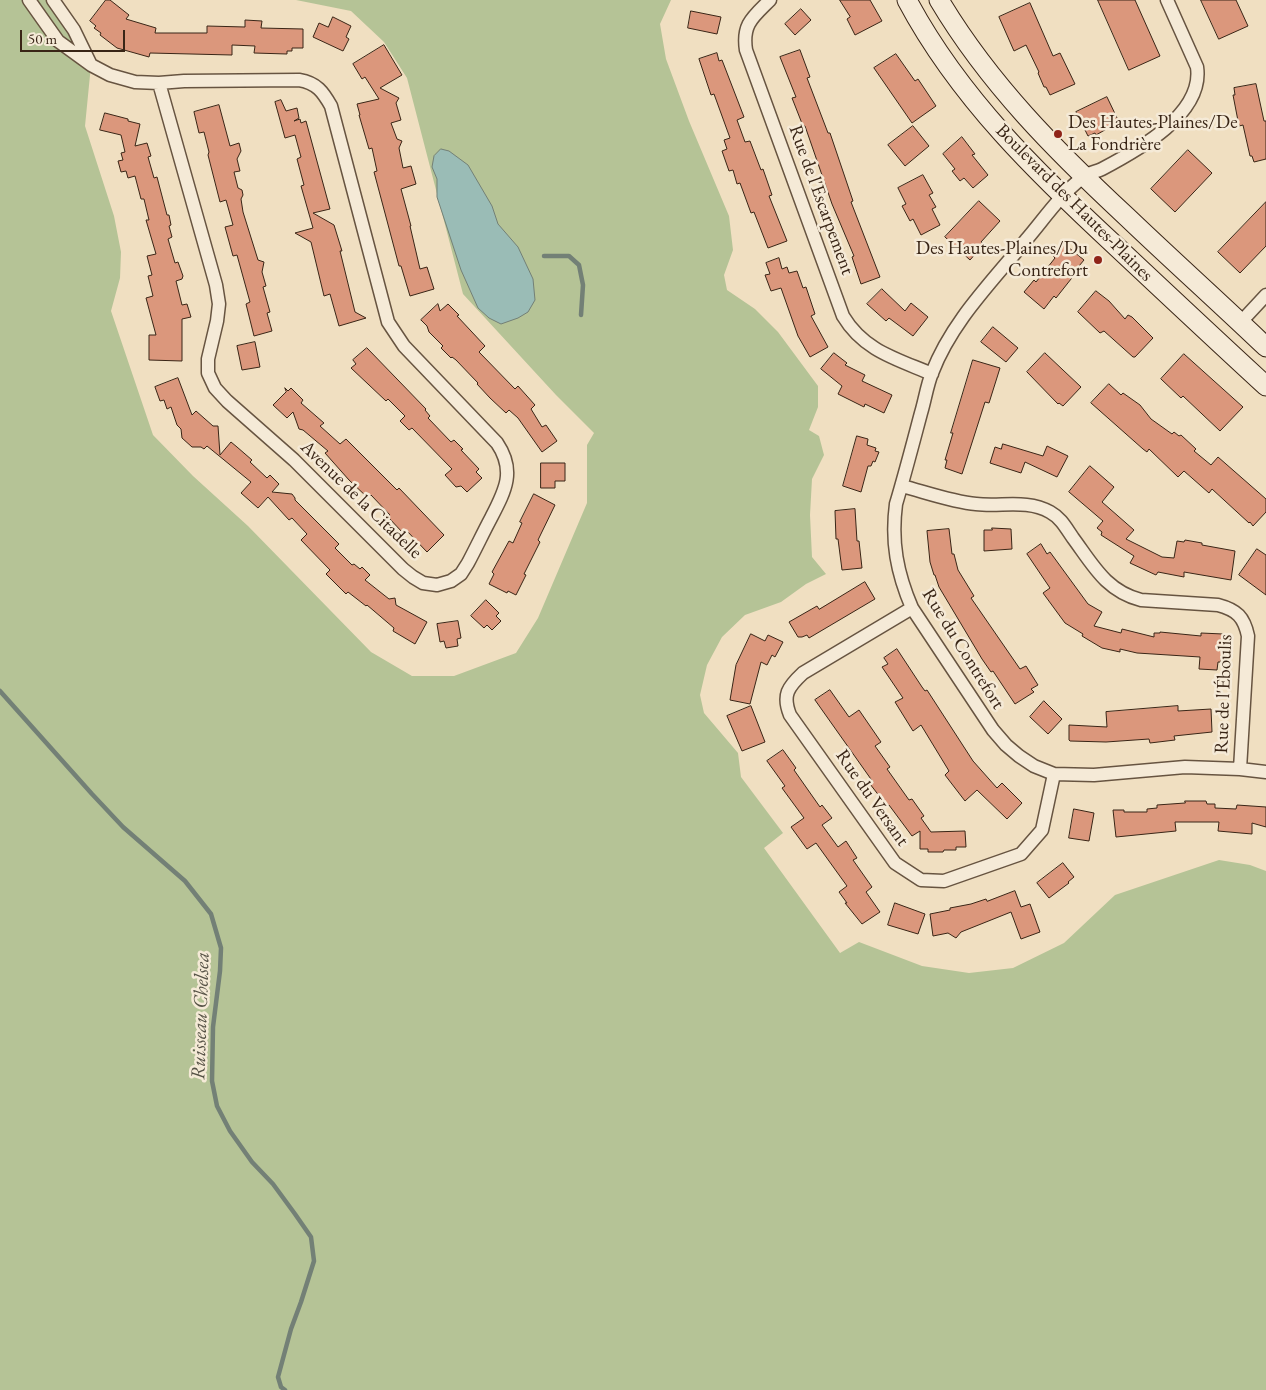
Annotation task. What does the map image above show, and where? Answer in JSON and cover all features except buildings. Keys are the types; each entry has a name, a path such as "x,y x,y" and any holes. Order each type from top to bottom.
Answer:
{"street":[{"name":"Avenue de la Citadelle","path":"29,0 58,41 91,65 110,75 134,82 300,80 319,87 331,106 388,322 404,346 497,442 505,454 508,467 504,494 468,564 461,574 451,581 437,585 424,583 403,569 309,474 215,388 208,373 208,358 217,321 216,285 159,82"},
{"path":"52,0 74,30 91,65"},
{"name":"Rue de l'Escarpement","path":"770,0 751,18 746,28 744,38 746,50 843,316 851,329 875,349 932,374"},
{"name":"Boulevard des Hautes-Plaines","path":"907,0 944,60 965,89 1024,158 1062,197 1266,386"},
{"name":"Boulevard des Hautes-Plaines","path":"939,0 976,57 1003,91 1053,147 1266,346"},
{"path":"1083,176 1100,170 1145,145 1163,130 1193,96 1198,78 1197,67 1167,0"},
{"name":"Rue du Contrefort","path":"1083,176 1062,197 971,306 953,331 932,374 896,504 893,524 898,566 903,586 912,608 993,730 1006,746 1034,766 1054,774 1094,775 1185,767 1266,772"},
{"path":"1240,322 1266,295"},
{"name":"Rue de l'Éboulis","path":"902,486 974,504 1025,504 1038,507 1050,512 1062,521 1098,573 1118,591 1141,600 1218,605 1230,608 1239,615 1245,625 1248,636 1240,769"},
{"name":"Rue du Versant","path":"912,608 803,674 790,686 786,695 786,705 790,715 896,863 921,880 944,881 1021,854 1042,830 1054,774"}],"green space":[{"path":"0,0 53,0 91,65 85,126 114,216 121,252 120,278 111,311 153,435 193,476 248,526 371,652 412,676 454,676 516,653 538,618 587,503 587,445 594,433 556,395 463,294 407,78 384,42 351,11 296,0 671,0 660,24 666,59 689,121 729,216 733,250 724,275 727,290 755,309 778,332 818,386 818,407 809,430 819,436 824,455 812,479 810,515 812,557 826,574 806,584 781,602 745,615 722,637 707,665 700,695 704,713 738,753 741,777 783,833 764,848 840,953 859,942 922,966 969,973 1013,968 1064,943 1115,895 1219,860 1250,865 1266,871 1266,1390 0,1390"}],"water":[{"path":"441,149 449,151 468,165 492,206 498,224 518,247 533,279 535,300 528,312 518,318 501,324 489,318 478,308 461,270 437,197 437,179 432,167 434,156"}],"waterway":[{"path":"544,256 569,256 579,265 583,285 581,315"},
{"name":"Ruisseau Chelsea","path":"0,691 123,827 185,881 211,914 221,948 213,1027 212,1081 217,1106 230,1131 252,1162 273,1184 311,1237 314,1261 291,1329 278,1377 281,1387 285,1390"}],"place":[{"name":"Des Hautes-Plaines/De La Fondrière","path":"1058,134"},
{"name":"Des Hautes-Plaines/Du Contrefort","path":"1098,260"}]}
